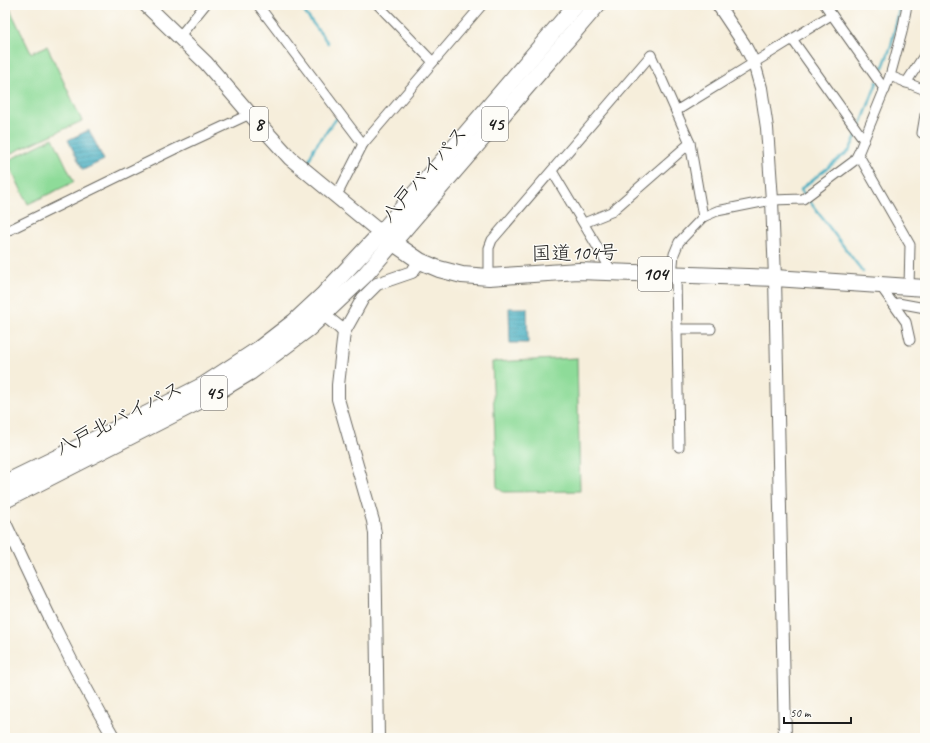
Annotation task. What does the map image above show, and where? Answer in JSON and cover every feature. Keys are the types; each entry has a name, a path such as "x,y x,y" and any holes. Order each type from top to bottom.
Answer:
{"highway":[{"name":"八戸バイパス","path":"387,238 576,5"},
{"name":"八戸バイパス","path":"387,238 597,5"},
{"name":"国道104号","path":"387,238 420,261 439,270 462,275 488,277 578,271 775,278 925,288"},
{"name":"八戸北バイパス","path":"5,500 220,390 250,372 284,348 324,315 364,276 387,238"},
{"name":"八戸北バイパス","path":"5,483 204,385 259,349 294,322 387,238"}],"main road":[{"name":"8","path":"146,5 206,63 290,158 387,238"}],"street":[{"path":"179,37 205,5"},
{"path":"258,5 363,144"},
{"path":"336,197 363,144 482,5"},
{"path":"718,5 744,44 754,63 761,88 767,128 775,278 785,738"},
{"path":"824,5 885,90"},
{"path":"679,446 674,254 679,242 703,217 717,211 772,200 803,199 854,161 890,76 902,32 907,5"},
{"path":"381,6 433,62"},
{"path":"676,111 831,15"},
{"path":"792,39 864,140"},
{"path":"906,83 925,54"},
{"path":"488,277 488,248 492,240 651,55 690,143 703,217"},
{"path":"890,76 925,90"},
{"path":"5,232 250,114"},
{"path":"925,115 922,133 925,134"},
{"path":"584,223 611,212 690,143"},
{"path":"858,154 910,245 909,287"},
{"path":"552,170 613,273"},
{"path":"378,738 374,521 338,399 338,386 344,332 363,298 376,284 412,272 420,261"},
{"path":"879,284 906,322 910,340"},
{"path":"895,305 898,303 925,308"},
{"path":"324,315 344,332"},
{"path":"677,329 710,329"},
{"path":"5,523 24,565 94,704 114,738"}],"green space":[{"path":"5,5 8,5 31,53 47,46 82,121 5,156"},
{"path":"53,138 74,182 28,204 7,161"},
{"path":"577,358 580,491 503,492 497,487 492,362"}],"water":[{"path":"89,130 104,160 83,170 68,140"},
{"path":"509,308 527,308 528,343 510,343"}],"waterway":[{"path":"299,5 328,43"},
{"path":"879,78 891,46 900,5"},
{"path":"859,130 877,82"},
{"path":"308,163 314,148 337,118"},
{"path":"857,135 849,151 801,190 863,272"}]}
